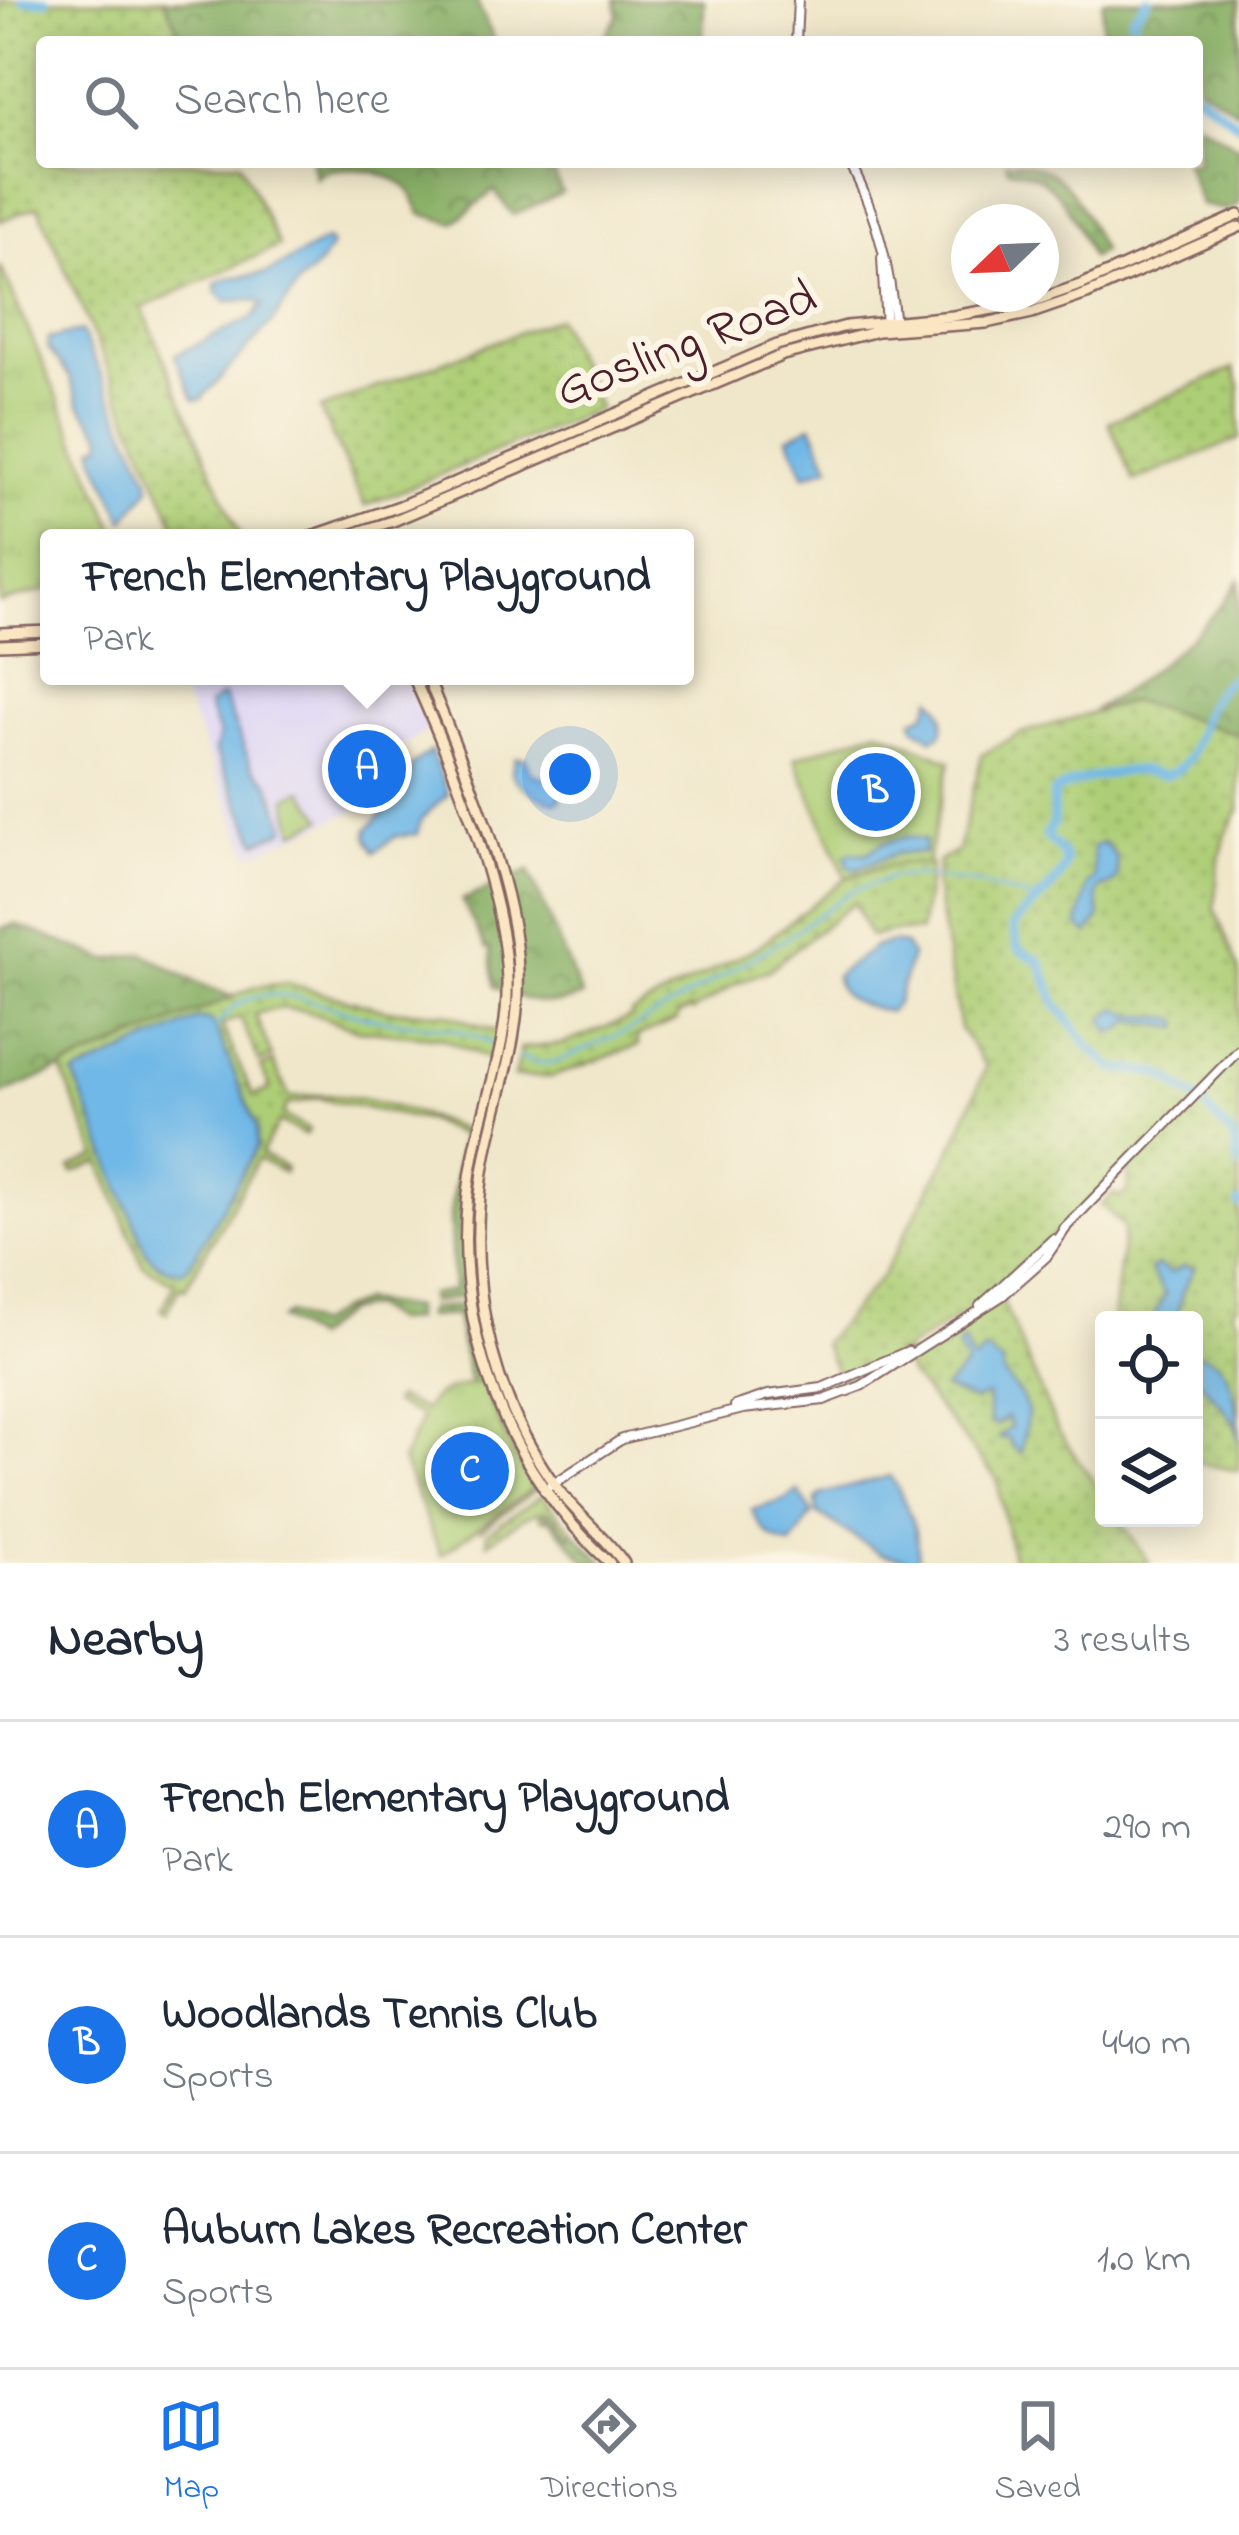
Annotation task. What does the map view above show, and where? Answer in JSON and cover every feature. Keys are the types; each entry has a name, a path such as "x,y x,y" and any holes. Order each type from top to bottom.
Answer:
{"main road":[{"name":"Gosling Road","path":"363,529 761,364 890,325 1028,303 1083,284 1239,215"},
{"name":"Gosling Road","path":"890,325 986,323 1043,309 1239,227"},
{"path":"0,633 40,632"},
{"path":"0,645 40,643"},
{"path":"417,685 488,860"},
{"path":"430,685 517,951 519,1002 510,1069 482,1183 478,1220 481,1299 503,1387 549,1486 572,1525 610,1563"},
{"path":"549,1486 623,1563"}],"street":[{"path":"796,36 798,0"},
{"path":"852,168 880,245 890,325"},
{"path":"549,1486 622,1439 716,1414 829,1399 868,1382 963,1320 1066,1228 1239,1050"}],"shaded area":[{"path":"193,685 409,685 429,730 403,745 393,757 388,782 358,809 250,855 181,690"}],"green space":[{"path":"0,0 164,0 181,36 36,36 36,168 243,168 279,246 142,308 237,529 177,529 38,206 0,221"},
{"path":"164,0 476,0 492,36 181,36"},
{"path":"615,0 704,0 703,36 605,36 618,16"},
{"path":"1103,0 1239,0 1239,112 1203,89 1203,36 1102,36"},
{"path":"1203,126 1239,147 1239,204 1226,210 1201,205 1187,168 1203,168"},
{"path":"313,168 552,168 562,193 513,215 494,190 454,223 421,214 407,188 388,177 347,169 316,178"},
{"path":"1041,168 1057,177 1078,201 1102,251 1091,258 1052,188 1008,169"},
{"path":"0,265 115,529 40,529 40,592 0,603"},
{"path":"557,318 599,409 365,506 320,409"},
{"path":"1234,368 1239,383 1239,439 1134,481 1109,422"},
{"path":"1239,580 1239,735 1134,701 1093,711 1174,653 1211,617"},
{"path":"1134,701 1239,735 1239,810 1226,834 1218,867 1215,910 1239,970 1239,1303 1232,1310 1239,1321 1239,1471 1203,1464 1203,1311 1114,1311 1124,1227 1101,1205 1114,1193 1120,1198 1127,1191 1130,1167 967,1312 904,1351 910,1359 1002,1300 1057,1429 1095,1484 1095,1527 1125,1527 1149,1563 1013,1563 997,1479 908,1372 901,1353 843,1378 823,1343 882,1276 956,1140 986,1067 960,1028 935,885 939,861 958,851 982,755 1019,734"},
{"path":"878,730 950,761 927,864 886,866 846,878 795,758"},
{"path":"303,790 323,819 295,832 287,798"},
{"path":"901,862 931,865 920,931 870,937 854,902 769,970 636,1037 639,1045 552,1077 514,1077 521,1048 563,1044 632,1017 631,1013 759,946 846,878"},
{"path":"529,871 582,996 537,1002 495,987 490,948 462,900"},
{"path":"15,924 108,960 144,953 233,997 0,1095 0,929"},
{"path":"287,983 386,1010 446,1013 500,1033 494,1061 441,1038 358,1030 305,1011 281,1008 255,1014 272,1057 259,1062 240,1017 222,1025 253,1096 270,1089 261,1067 273,1062 290,1098 335,1096 385,1104 456,1127 476,1136 474,1142 429,1121 317,1098 287,1105 283,1115 309,1130 305,1135 279,1122 261,1154 286,1168 284,1173 258,1159 185,1289 180,1287 166,1313 161,1310 175,1284 143,1266 100,1162 73,1173 70,1168 97,1156 61,1069 255,987"},
{"path":"462,1136 474,1142 465,1296 430,1303 429,1295 453,1291 450,1215"},
{"path":"363,1301 413,1308 413,1320 393,1321 370,1307 344,1312 313,1339 280,1319 288,1314 316,1325"},
{"path":"466,1305 486,1381 470,1385 456,1315 426,1317 429,1309"},
{"path":"486,1381 504,1427 538,1488 480,1531 533,1488 505,1438 482,1382"},
{"path":"482,1382 533,1488 441,1555 402,1460 422,1417 393,1403 396,1398 425,1410 441,1393"},
{"path":"474,1446 489,1449 489,1457 501,1459 499,1469 491,1468 498,1475 495,1488 485,1486 483,1492 471,1494 455,1488 450,1468 456,1454"},
{"path":"542,1495 575,1533 571,1536 543,1513 548,1520 540,1519 539,1512 487,1543 487,1533"},
{"path":"543,1512 550,1512 570,1536 575,1533 605,1563 588,1563"}],"water":[{"path":"327,240 331,246 321,263 301,281 273,321 201,399 194,399 175,355 253,317 263,305 255,300 226,301 217,293 216,284 268,273"},
{"path":"81,331 149,479 150,487 124,521 95,456 94,447 102,444 103,435 48,348 48,339"},
{"path":"812,425 830,466 805,475 788,437"},
{"path":"220,697 252,767 269,783 286,827 257,842 215,751 219,735 208,705"},
{"path":"932,697 944,723 942,733 933,739 915,727 913,720 926,713"},
{"path":"431,751 448,794 421,819 417,834 396,836 375,852 368,829 407,786 412,765"},
{"path":"515,758 525,758 531,773 543,778 561,776 560,800 542,798 520,784 511,774"},
{"path":"908,836 925,840 924,853 898,853 856,869 849,867 845,856 852,852 866,854 882,843"},
{"path":"1104,842 1116,857 1118,876 1100,888 1100,917 1088,934 1078,925 1088,883 1094,880 1093,847"},
{"path":"905,945 911,956 897,1002 889,1012 847,998 836,975 876,946"},
{"path":"1117,1008 1181,1023 1179,1028 1132,1020 1122,1030 1111,1032 1103,1019"},
{"path":"198,1019 210,1020 217,1031 257,1128 257,1147 191,1263 177,1271 146,1252 74,1075"},
{"path":"1157,1265 1170,1273 1185,1266 1194,1269 1178,1311 1156,1311 1165,1294 1150,1270"},
{"path":"964,1341 975,1361 985,1351 992,1355 1022,1397 1028,1412 1021,1453 1010,1439 999,1438 1011,1427 1007,1417 997,1425 990,1423 987,1395 975,1401 944,1389 967,1365 957,1348"},
{"path":"1203,1356 1213,1359 1226,1374 1234,1397 1239,1443 1234,1422 1203,1385"},
{"path":"890,1476 915,1529 917,1563 881,1554 817,1513 816,1499 822,1494"},
{"path":"798,1491 813,1513 791,1545 767,1533 752,1510"}],"waterway":[{"path":"23,0 46,0"},
{"path":"1139,36 1132,18 1148,0"},
{"path":"1203,98 1239,125"},
{"path":"1239,674 1213,698 1191,754 1172,773 1111,774 1070,784 1053,794 1053,824 1046,836 1064,855 1065,866 1013,926 1018,949 1040,961 1056,1003 1092,1050 1113,1068 1161,1074 1201,1102 1235,1140 1239,1165"},
{"path":"519,1057 556,1062 631,1029 782,941 850,892 892,877 915,875 975,883 1037,900"},
{"path":"216,1028 232,1009 250,998 270,994 378,1019 452,1029 496,1046"}],"place":[{"name":"French Elementary Playground","path":"367,769"},
{"name":"Woodlands Tennis Club","path":"876,792"},
{"name":"Auburn Lakes Recreation Center","path":"470,1471"}]}
